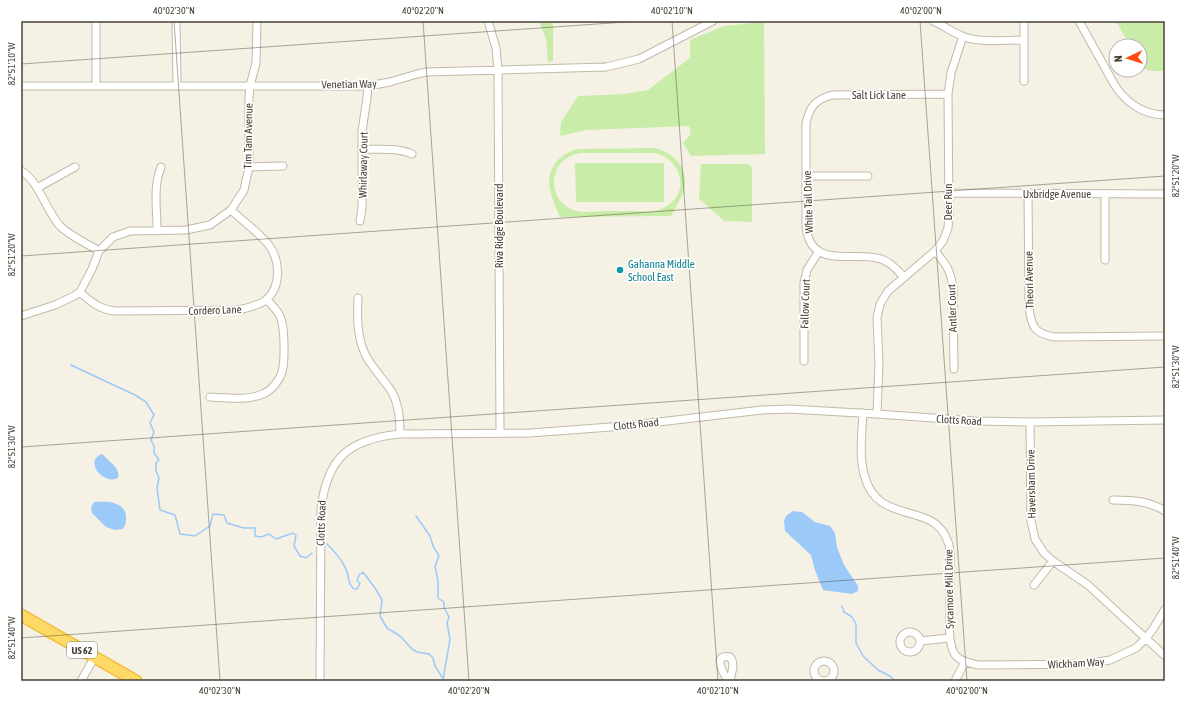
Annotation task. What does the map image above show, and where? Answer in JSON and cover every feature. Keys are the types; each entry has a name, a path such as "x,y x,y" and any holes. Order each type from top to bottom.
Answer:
{"highway":[{"name":"US 62","path":"21,616 136,681"}],"street":[{"path":"96,21 96,86"},
{"path":"176,21 177,85"},
{"name":"Tim Tam Avenue","path":"80,292 92,269 99,251 113,237 130,231 186,230 210,225 231,210 244,190 249,167 249,97 250,86 256,63 257,21"},
{"name":"Riva Ridge Boulevard","path":"488,21 496,48 498,70 500,433"},
{"name":"Venetian Way","path":"21,86 368,86 427,72 606,67 639,59 712,21"},
{"path":"1024,21 1024,81"},
{"path":"1079,21 1120,93 1138,108 1149,113 1165,115"},
{"path":"935,22 963,36 975,40 1024,40"},
{"name":"Deer Run","path":"877,414 879,363 878,318 880,304 888,291 935,251 943,240 948,228 948,94 951,73 963,36"},
{"name":"Whirlaway Court","path":"360,220 362,208 362,131 368,98 368,86"},
{"name":"Salt Lick Lane","path":"813,105 819,100 832,96 948,94"},
{"name":"White Tail Drive","path":"813,105 808,113 806,123 807,232 810,242 819,251"},
{"path":"362,149 398,150 412,154"},
{"path":"249,167 283,166"},
{"path":"37,188 75,167"},
{"path":"157,230 156,188 161,167"},
{"path":"21,171 24,172 37,188 53,217 61,227 99,251"},
{"path":"806,176 868,176"},
{"name":"Uxbridge Avenue","path":"948,193 1165,194"},
{"name":"Theori Avenue","path":"1028,193 1029,306 1030,318 1035,329 1044,336 1055,337 1165,336"},
{"path":"1105,194 1105,260"},
{"path":"210,397 243,398 266,393 272,388 282,373 284,362 283,330 280,317 266,300 274,288 278,275 276,258 268,244 231,210"},
{"path":"819,251 829,256 877,258 885,260 904,277"},
{"name":"Fallow Court","path":"804,361 804,283 807,270 819,251"},
{"name":"Antler Court","path":"935,251 949,269 953,288 954,370"},
{"path":"21,316 55,305 80,292"},
{"name":"Cordero Lane","path":"80,292 92,304 104,310 115,311 238,310 253,307 266,300"},
{"path":"358,298 358,328 360,341 366,356 391,390 397,404 400,434"},
{"name":"Clotts Road","path":"320,681 322,492 328,477 341,456 366,440 400,434 530,433 624,426 762,410 789,409 974,421 1030,422 1165,420"},
{"name":"Sycamore Mill Drive","path":"863,413 862,455 864,473 868,488 877,499 888,507 921,516 933,522 943,530 948,543 950,556 949,638 953,651 965,662"},
{"name":"Haversham Drive","path":"1030,422 1031,521 1035,539 1044,553 1088,585 1165,656"},
{"path":"1113,500 1135,500 1150,504 1165,511"},
{"path":"1034,585 1053,561"},
{"name":"Wickham Way","path":"965,662 978,665 1086,664 1110,660 1136,648 1153,629 1165,609"},
{"path":"920,641 949,638"},
{"path":"81,681 94,658"},
{"path":"955,681 965,662"}],"green space":[{"path":"539,21 553,21 553,61 548,62 546,39"},
{"path":"1116,21 1165,21 1165,71 1148,69 1148,38 1126,38"},
{"path":"764,22 765,154 691,156 683,143 691,134 689,126 587,130 560,136 561,122 578,96 625,94 648,90 690,58 690,40 724,26"},
{"path":"654,148 668,153 679,163 685,176 683,194 671,216 560,217 550,190 550,176 552,169 560,158 579,149","holes":["582,153 653,153 663,156 671,161 677,169 680,177 678,194 672,202 663,208 655,211 583,212 570,209 561,202 556,193 554,183 556,173 561,163 570,157"]},
{"path":"575,163 664,163 664,202 576,202"},
{"path":"701,164 748,164 752,168 752,222 724,221 699,199"}],"water":[{"path":"102,454 118,471 118,478 105,478 95,468 95,460"},
{"path":"94,502 109,502 122,507 126,516 126,523 123,529 115,530 106,527 92,513 91,507"},
{"path":"793,511 802,512 815,522 830,526 835,533 837,547 844,565 858,586 858,591 852,594 823,590 811,555 785,531 784,521 786,516"}],"waterway":[{"path":"71,365 135,395 146,402 154,415 150,423 154,432 151,440 154,446 154,453 159,460 156,463 156,471 159,478 157,488 160,510 175,515 180,534 195,536 210,526 213,514 224,515 227,523 244,528 255,528 255,536 261,537 269,534 276,539 293,533 296,535 294,546 300,556 306,558 312,553"},
{"path":"416,516 430,536 433,546 439,556 435,566 438,581 438,598 444,602 444,607 449,617 447,623 450,639 443,680"},
{"path":"324,541 343,563 353,589 357,589 360,583 357,581 359,575 363,572 382,600 380,616 387,628 400,636 412,649 417,652 429,654 433,658 435,666 442,677"},
{"path":"842,606 844,612 852,617 856,624 856,643 863,656 878,670 890,676 895,681"}],"place":[{"name":"Gahanna Middle School East","path":"620,270"}]}
